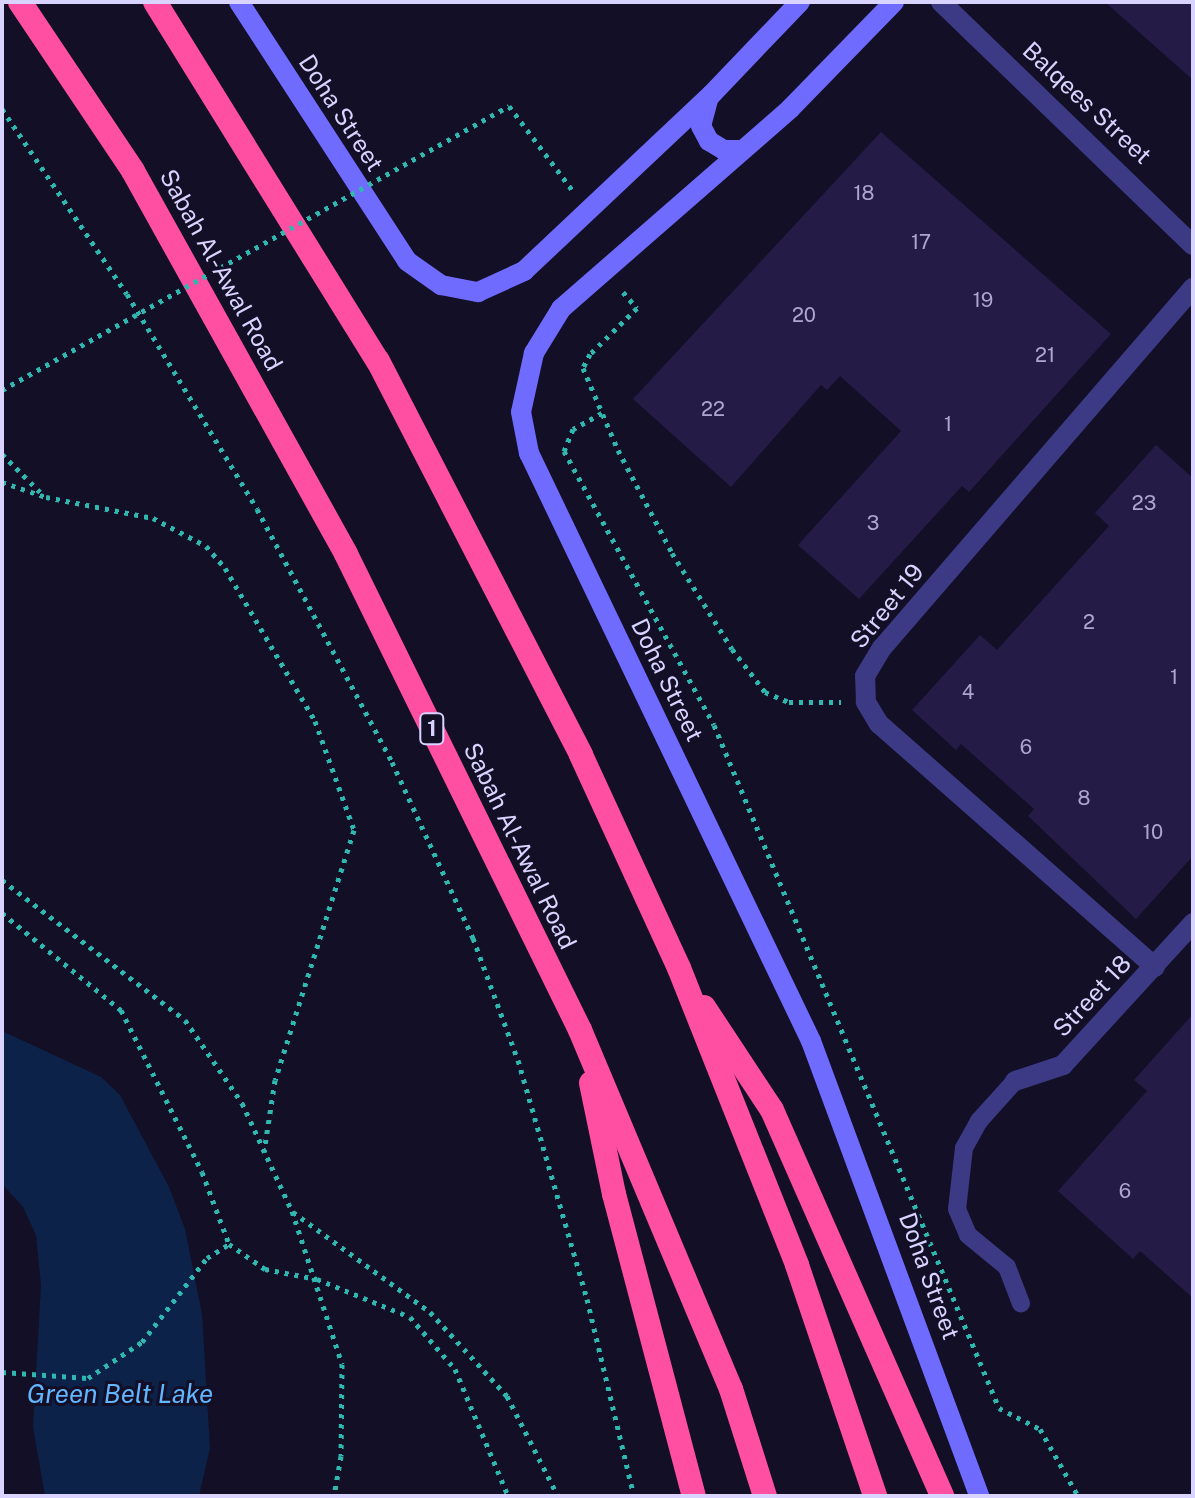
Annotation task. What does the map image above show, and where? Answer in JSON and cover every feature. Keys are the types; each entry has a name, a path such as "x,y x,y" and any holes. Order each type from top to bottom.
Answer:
{"highway":[{"name":"Sabah Al-Awal Road","path":"20,2 133,171 346,554 580,1030 731,1389 765,1496"},
{"path":"155,2 378,361 581,755 679,968 797,1265 875,1496"},
{"path":"679,968 772,1110 942,1496"},
{"path":"580,1030 614,1194 694,1496"}],"street":[{"name":"Doha Street","path":"239,2 399,252 431,281 478,292 506,283 588,211 711,95 800,2"},
{"name":"Doha Street","path":"894,2 790,109 561,309 534,353 522,393 523,433 811,1041 979,1496"},
{"name":"Balqees Street","path":"941,2 1193,245"},
{"path":"711,95 702,109 701,126 709,141 724,150 741,150"},
{"name":"Street 19","path":"866,702 865,676 882,648 1193,288"},
{"path":"866,702 879,724 1155,967"},
{"name":"Street 18","path":"1015,1081 1063,1065 1193,923"}],"lane":[{"path":"1015,1081 979,1121 964,1148 957,1209 968,1235 1007,1267 1021,1303"}],"path":[{"path":"2,390 509,106 588,211"},
{"path":"2,109 127,294 257,509 392,762 473,938 518,1060 587,1299 634,1496"},
{"path":"603,270 637,308 590,354 583,368 672,553 732,649 765,692 789,702 866,702"},
{"path":"602,413 573,429 564,451 714,725 906,1174 999,1408 1040,1429 1078,1496"},
{"path":"2,454 46,497"},
{"path":"2,482 46,497 153,518 206,546 225,568 315,721 354,830 275,1080 264,1152"},
{"path":"2,880 185,1020 242,1103 292,1211 317,1279 342,1364 341,1456 334,1496"},
{"path":"2,913 121,1010 202,1172 229,1244 265,1269 317,1279 410,1317 455,1369 508,1496"},
{"path":"292,1211 430,1312 507,1396 558,1496"},
{"path":"4,1373 88,1378 142,1342 207,1258 229,1244"}],"water":[{"name":"Green Belt Lake","path":"2,1031 101,1077 120,1095 169,1187 185,1229 202,1314 210,1448 199,1496 45,1496 33,1427 41,1285 36,1235 23,1207 2,1184"}],"building":[{"path":"1105,2 1193,2 1193,80"},
{"path":"881,132 1111,334 969,492 962,486 859,599 798,545 901,431 840,376 827,390 821,385 731,487 633,399"},
{"path":"1156,445 1193,478 1193,856 1136,919 1028,816 1034,809 961,744 956,750 912,710 980,635 997,650 1109,526 1095,513"},
{"path":"1193,1014 1193,1298 1140,1251 1133,1259 1058,1191 1147,1091 1134,1080"}]}
